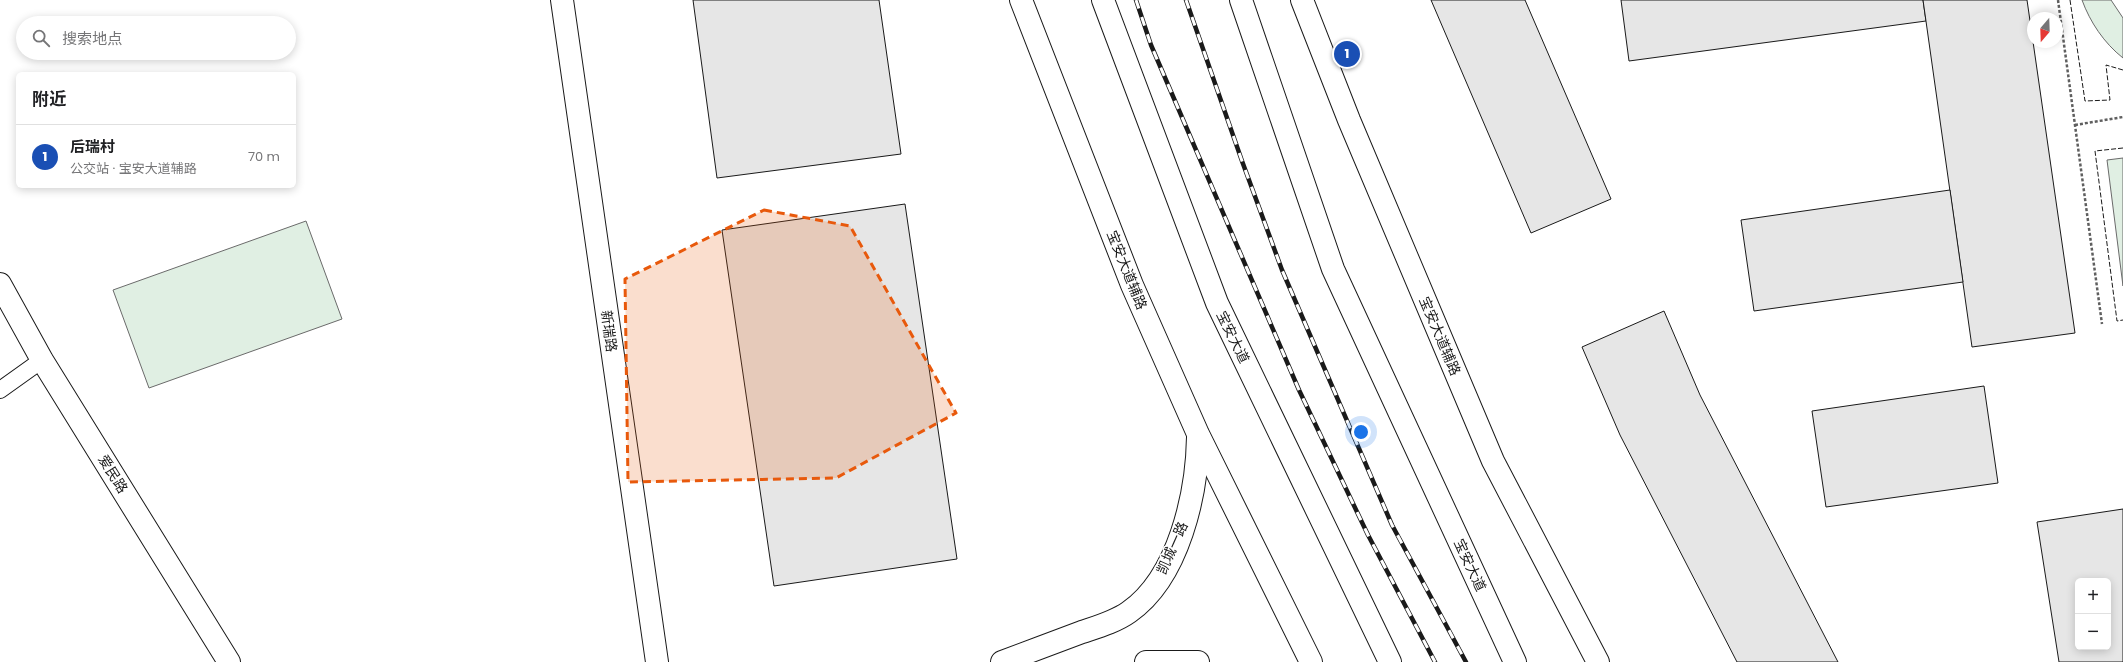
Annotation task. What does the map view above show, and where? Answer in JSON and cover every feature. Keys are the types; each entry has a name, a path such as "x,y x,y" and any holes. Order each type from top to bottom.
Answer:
{"main road":[{"name":"新瑞路","path":"562,0 657,662"},
{"name":"宝安大道辅路","path":"1021,0 1132,285 1198,434 1311,662"},
{"name":"宝安大道","path":"1103,0 1217,303 1390,662"},
{"name":"宝安大道","path":"1241,0 1333,269 1515,662"},
{"name":"宝安大道辅路","path":"1302,0 1352,128 1493,461 1598,662"},
{"name":"爱民路","path":"0,284 42,360 229,662"},
{"name":"凯城一路","path":"1002,662 1109,622 1129,612 1148,594 1165,569 1187,514 1194,488 1198,434"},
{"path":"1146,662 1198,662"}],"lane":[{"path":"0,390 42,360"}],"path":[{"path":"2058,0 2102,324"},
{"path":"2075,124 2123,116"}],"highlighted area":[{"path":"764,210 850,226 956,413 836,478 628,482 625,279"}],"green space":[{"path":"2082,0 2111,0 2123,18 2123,58 2098,32"},
{"path":"2123,158 2123,286 2107,160"},
{"path":"306,221 342,319 149,388 113,290"}],"building":[{"path":"693,0 879,0 901,154 717,178"},
{"path":"1431,0 1525,0 1611,199 1531,233"},
{"path":"1621,0 1923,0 1926,21 1629,61"},
{"path":"1923,0 2027,0 2029,12 2027,12 2027,48 2034,48 2075,333 1972,347"},
{"path":"1950,190 1963,282 1754,311 1741,220"},
{"path":"905,204 957,559 774,586 722,230"},
{"path":"1664,311 1700,395 1838,662 1737,662 1620,435 1582,347"},
{"path":"1984,386 1998,483 1826,507 1812,411"},
{"path":"2123,509 2123,662 2059,662 2037,522"}],"railway":[{"path":"1136,0 1151,45 1299,390 1368,535 1435,662"},
{"path":"1186,0 1282,270 1392,525 1466,662"}],"fence":[{"path":"2070,0 2085,101 2110,100 2106,65 2123,70"},
{"path":"2123,148 2095,151 2117,321 2123,320"}],"place":[{"name":"后瑞村","path":"1347,54"}]}
